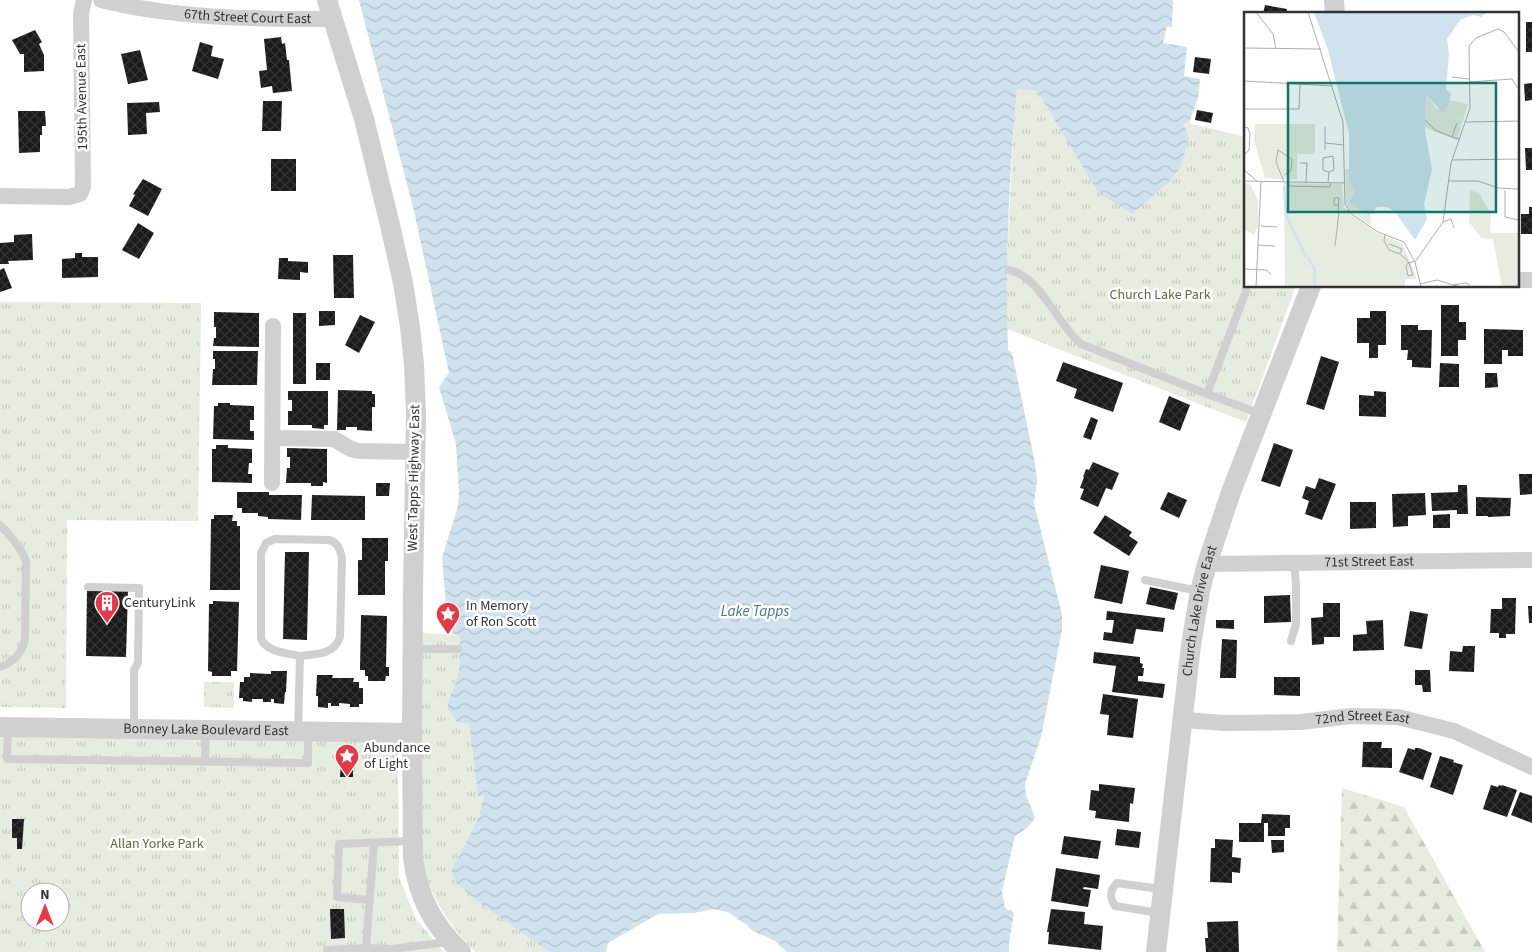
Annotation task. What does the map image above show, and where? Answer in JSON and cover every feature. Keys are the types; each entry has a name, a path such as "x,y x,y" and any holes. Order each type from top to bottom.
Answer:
{"street":[{"name":"195th Avenue East","path":"0,196 69,197 80,194 83,188 81,14 84,0"},
{"name":"67th Street Court East","path":"101,0 137,8 219,18 334,19"},
{"name":"West Tapps Highway East","path":"328,0 364,119 402,283 410,327 416,415 412,649 412,841 415,876 420,892 436,924 456,947"},
{"name":"Church Lake Drive East","path":"1156,952 1184,720 1191,645 1200,591 1231,492 1310,288"},
{"path":"272,483 273,326"},
{"path":"272,438 334,439 358,451 416,452"},
{"name":"71st Street East","path":"1207,564 1532,560"},
{"name":"72nd Street East","path":"1184,720 1224,723 1302,722 1351,716 1398,717 1454,731 1532,768"},
{"name":"Bonney Lake Boulevard East","path":"4,727 412,733"}],"lane":[{"path":"1009,270 1033,285 1074,338 1081,344 1262,414"},
{"path":"1207,394 1246,291"},
{"path":"0,525 24,554 26,561 24,645 15,660 0,667"},
{"path":"275,539 334,541 342,558 340,637 338,642 329,651 300,656 266,647 261,639 261,554 266,543 275,539"},
{"path":"1291,641 1296,624 1294,563"},
{"path":"1145,580 1200,591"},
{"path":"88,587 139,588 138,662 134,670 134,729"},
{"path":"412,649 458,650"},
{"path":"4,727 7,759 308,763 303,731 300,656"},
{"path":"205,762 206,730"},
{"path":"369,900 337,897 339,844 412,841"},
{"path":"366,948 374,843"},
{"path":"1160,913 1115,906 1110,893 1117,883 1163,889"},
{"path":"327,950 366,948 379,951 456,947"}],"green space":[{"name":"Church Lake Park","path":"1017,88 1037,91 1098,191 1183,123 1244,137 1244,288 1295,288 1246,422 1007,329 1006,280"},
{"path":"0,302 201,303 198,521 67,520 66,708 0,707"},
{"path":"419,633 459,635 460,656 458,673 447,709 458,723 469,723 478,795 484,796 478,819 452,869 452,876 456,883 474,899 549,952 475,952 449,920 438,903 428,881 423,857"},
{"path":"204,682 234,682 234,708 204,707"},
{"name":"Allan Yorke Park","path":"0,734 398,740 399,877 416,919 444,952 0,952"},
{"path":"1342,788 1404,807 1485,952 1337,952"}],"water":[{"name":"Lake Tapps","path":"359,0 1173,0 1172,27 1167,26 1163,43 1187,47 1184,76 1200,79 1198,98 1189,123 1183,123 1189,137 1181,166 1169,182 1132,214 1098,192 1037,91 1017,89 1008,219 1008,350 1012,353 1035,463 1037,480 1034,504 1062,614 1062,630 1041,737 1025,784 1026,795 1035,818 1028,827 1015,836 1002,891 1005,907 1014,913 1009,952 787,952 775,941 753,931 745,923 728,912 713,909 694,913 658,914 608,943 606,952 549,952 474,899 456,883 452,876 452,869 478,819 484,796 478,796 469,723 458,723 447,709 457,678 460,656 459,635 453,634 447,617 442,558 458,506 459,494 456,444 439,387 449,373 414,211"}],"building":[{"path":"1265,5 1287,9 1286,12 1263,12"},
{"path":"1526,22 1532,22 1532,52 1526,52"},
{"path":"35,30 42,42 39,44 44,55 44,71 24,72 24,54 20,54 12,40"},
{"path":"281,37 282,44 285,43 287,60 289,60 292,91 273,93 272,86 261,88 259,71 267,70 264,39"},
{"path":"200,42 213,46 211,56 224,59 218,79 192,71"},
{"path":"140,50 148,80 128,84 121,54"},
{"path":"1195,57 1211,59 1209,74 1193,72"},
{"path":"1532,83 1532,100 1525,101 1524,84"},
{"path":"263,101 282,101 281,131 262,131"},
{"path":"159,102 160,112 146,113 147,134 128,135 127,103"},
{"path":"1197,110 1213,113 1211,123 1195,120"},
{"path":"18,111 45,111 46,126 42,126 40,152 19,153"},
{"path":"1525,148 1532,148 1532,170 1526,170"},
{"path":"271,159 296,159 296,191 271,191"},
{"path":"143,179 162,189 148,216 129,206 135,195 133,194"},
{"path":"1529,207 1532,207 1532,234 1521,234 1521,214 1529,214"},
{"path":"138,223 154,233 139,259 122,250"},
{"path":"32,234 33,260 8,261 9,264 0,264 0,243 14,242 14,235"},
{"path":"75,253 82,253 82,257 98,257 98,277 62,278 62,259 75,258"},
{"path":"333,255 353,255 354,298 334,298"},
{"path":"279,258 288,258 288,261 308,262 308,273 300,272 300,280 278,279"},
{"path":"4,268 12,288 0,292 0,270"},
{"path":"1441,305 1459,305 1459,322 1466,322 1466,340 1458,340 1458,356 1441,356"},
{"path":"319,311 335,311 335,325 319,326"},
{"path":"1370,311 1386,311 1386,345 1378,345 1378,358 1369,358 1369,343 1357,343 1357,318 1370,318"},
{"path":"214,312 259,313 259,347 213,346 214,338 216,338"},
{"path":"293,313 306,313 306,384 293,384"},
{"path":"360,315 375,322 359,353 345,345"},
{"path":"1401,325 1418,325 1418,330 1432,330 1431,368 1412,367 1412,360 1407,360 1408,350 1401,350"},
{"path":"1484,329 1523,330 1523,356 1508,356 1508,350 1502,350 1502,364 1484,364"},
{"path":"213,351 258,351 257,385 212,385 213,369 215,369"},
{"path":"1321,356 1339,362 1324,410 1306,404"},
{"path":"1063,362 1123,383 1113,412 1074,398 1077,389 1056,381"},
{"path":"316,363 330,363 330,380 316,380"},
{"path":"1440,363 1459,364 1459,387 1439,387"},
{"path":"1485,373 1497,373 1498,387 1485,388"},
{"path":"338,390 372,391 372,394 375,394 375,407 372,407 372,431 357,430 357,427 346,427 346,430 337,430"},
{"path":"288,391 328,391 328,425 324,425 324,429 312,428 312,425 288,425 288,411 292,411 292,400 288,400"},
{"path":"1374,391 1386,392 1386,417 1359,416 1359,395 1374,396"},
{"path":"1169,396 1190,405 1180,431 1159,422"},
{"path":"218,403 254,406 254,420 250,420 250,431 254,431 254,440 213,439 214,406 218,406"},
{"path":"1091,417 1098,420 1091,440 1083,437"},
{"path":"1274,443 1293,450 1280,487 1261,481"},
{"path":"216,445 228,445 228,448 252,449 252,463 249,463 248,474 252,474 252,483 212,482 212,449 216,449"},
{"path":"287,448 327,449 327,483 323,482 323,486 311,486 311,483 286,483 287,468 290,468 290,457 287,457"},
{"path":"1093,462 1119,473 1112,490 1106,488 1098,507 1080,499 1084,489 1080,488 1083,477 1086,469 1089,470"},
{"path":"1519,474 1532,474 1532,494 1520,495"},
{"path":"1319,478 1336,484 1322,520 1305,514 1309,501 1302,498 1306,486 1315,489"},
{"path":"376,483 390,483 389,496 376,496"},
{"path":"1458,485 1467,485 1468,514 1457,514 1457,510 1432,511 1431,493 1458,492"},
{"path":"237,492 269,492 269,495 302,495 301,520 268,519 268,517 258,516 258,513 242,513 242,508 237,508"},
{"path":"1168,492 1187,500 1179,518 1160,509"},
{"path":"1425,493 1426,515 1408,516 1408,526 1393,527 1392,494"},
{"path":"312,495 365,496 365,520 311,520"},
{"path":"1476,497 1511,498 1510,516 1476,516"},
{"path":"1350,502 1376,502 1376,528 1350,529"},
{"path":"1450,514 1450,528 1433,528 1433,515"},
{"path":"214,515 233,515 232,521 237,521 237,526 240,526 240,590 210,590 211,519 214,519"},
{"path":"1105,515 1132,532 1129,536 1138,542 1129,556 1093,533"},
{"path":"362,538 388,538 388,561 385,561 385,595 358,595 358,560 362,560"},
{"path":"285,552 309,552 307,640 283,639"},
{"path":"1101,565 1129,571 1122,604 1094,598"},
{"path":"1150,587 1178,593 1174,610 1146,604"},
{"name":"CenturyLink","path":"87,590 128,591 126,657 86,656"},
{"path":"1290,595 1291,622 1264,623 1264,596"},
{"path":"1502,598 1516,598 1515,634 1506,634 1506,638 1499,638 1499,633 1490,633 1491,609 1502,609"},
{"path":"213,601 239,602 237,671 231,671 231,676 212,676 212,672 208,671 209,604 213,604"},
{"path":"1323,603 1340,603 1340,637 1324,637 1324,644 1312,645 1311,618 1323,617"},
{"path":"1528,606 1532,606 1532,623 1529,623"},
{"path":"1107,611 1165,618 1163,632 1136,629 1133,644 1103,640 1104,632 1112,633 1114,620 1106,620"},
{"path":"1410,611 1428,614 1422,649 1404,646"},
{"path":"361,615 387,616 386,667 389,667 389,676 386,676 385,681 368,681 368,676 365,676 365,670 360,670"},
{"path":"1216,620 1234,620 1234,629 1216,628"},
{"path":"1383,620 1384,650 1353,651 1353,635 1367,634 1366,621"},
{"path":"1222,639 1237,640 1236,678 1220,678"},
{"path":"1463,646 1475,646 1474,672 1449,671 1450,651 1462,652"},
{"path":"1094,652 1140,657 1140,663 1143,664 1142,668 1144,668 1143,676 1138,676 1138,681 1165,684 1163,698 1112,692 1116,666 1093,663"},
{"path":"1415,670 1430,670 1431,692 1423,692 1422,685 1415,685"},
{"path":"271,671 287,671 284,704 274,703 274,699 271,699 271,702 263,702 263,699 252,699 252,702 243,701 243,698 239,698 240,682 244,682 244,677 250,677 250,673 271,674"},
{"path":"317,675 333,675 332,678 354,678 353,682 359,682 359,688 363,688 363,704 359,704 359,707 350,707 350,704 339,703 339,706 331,706 331,703 328,703 328,708 318,707 318,696 316,696"},
{"path":"1274,677 1300,677 1300,696 1274,695"},
{"path":"1103,694 1138,699 1133,738 1107,735 1109,715 1100,714"},
{"path":"1363,742 1382,742 1381,748 1392,748 1392,768 1362,767"},
{"path":"1408,748 1415,750 1415,748 1419,748 1432,753 1423,780 1399,772"},
{"path":"1440,756 1463,765 1453,795 1430,787"},
{"path":"341,761 353,762 353,777 340,777"},
{"path":"1099,784 1135,788 1133,804 1130,803 1129,822 1095,818 1096,811 1089,810 1091,790 1099,791"},
{"path":"1491,785 1498,787 1502,785 1517,790 1507,817 1483,809"},
{"path":"1520,792 1532,796 1532,823 1511,815"},
{"path":"1262,814 1290,815 1290,828 1285,828 1285,836 1268,836 1268,823 1264,823 1264,842 1239,842 1239,823 1261,823"},
{"path":"12,819 24,819 22,849 17,849 17,838 12,838"},
{"path":"1117,829 1141,832 1139,848 1115,845"},
{"path":"1064,836 1101,841 1098,859 1061,854"},
{"path":"1215,839 1233,840 1232,857 1241,858 1240,873 1232,872 1232,883 1210,882 1211,848 1215,848"},
{"path":"1271,840 1284,840 1284,852 1272,853"},
{"path":"1056,868 1100,875 1098,889 1084,887 1083,889 1091,890 1088,907 1051,901"},
{"path":"330,909 344,909 345,938 331,939"},
{"path":"1051,909 1085,912 1084,924 1103,926 1101,950 1048,944 1049,932 1047,932"},
{"path":"1238,921 1239,952 1206,952 1205,938 1208,938 1207,922"}],"place":[{"name":"CenturyLink","path":"107,624"},
{"name":"In Memory of Ron Scott","path":"448,635"},
{"name":"Abundance of Light","path":"347,777"}]}
